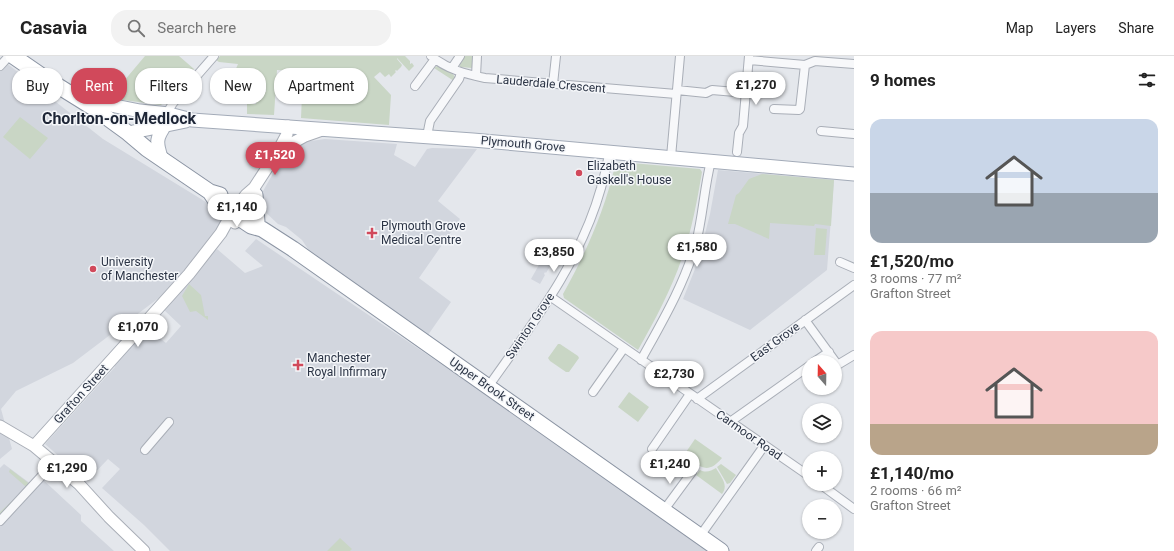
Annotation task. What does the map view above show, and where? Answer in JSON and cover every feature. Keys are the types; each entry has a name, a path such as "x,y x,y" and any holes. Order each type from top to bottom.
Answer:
{"highway":[{"name":"Upper Brook Street","path":"13,56 95,109 147,149 161,157 210,192 218,204 238,212 251,226 260,226 721,551"},
{"path":"254,192 260,226"}],"main road":[{"name":"Plymouth Grove","path":"95,109 105,104 140,111 167,119 427,136 854,174"},
{"name":"Plymouth Grove","path":"128,133 167,119"},
{"path":"161,157 157,144 158,137 167,119"}],"street":[{"path":"0,66 9,56"},
{"path":"167,119 173,103 214,56"},
{"path":"452,68 460,56"},
{"path":"476,76 477,56"},
{"path":"553,84 556,56"},
{"path":"671,157 680,56"},
{"path":"415,86 433,58"},
{"name":"Lauderdale Crescent","path":"433,58 446,67 476,76 553,84 676,92 706,92 712,90 747,93"},
{"path":"737,152 739,132 744,126 749,58 805,65 815,60 854,64"},
{"path":"774,109 800,109 805,65"},
{"path":"427,136 430,121 462,73"},
{"name":"Grafton Street","path":"34,446 189,274 221,233 231,226 238,212 254,192 278,152 287,134 288,126"},
{"path":"278,152 305,136 323,129"},
{"path":"821,131 854,134"},
{"name":"Swinton Grove","path":"488,386 551,297 566,273 596,208 609,160 609,152"},
{"path":"641,360 670,308 692,254 699,230 711,161"},
{"path":"840,262 854,268"},
{"name":"East Grove","path":"652,449 694,397 854,285"},
{"name":"Carmoor Road","path":"551,297 802,471"},
{"path":"805,320 838,364 854,355"},
{"path":"594,392 624,348"},
{"path":"824,355 829,352"},
{"path":"730,422 802,371"},
{"path":"145,450 170,422"},
{"path":"0,426 34,446 79,484 109,517 144,551"},
{"path":"700,536 764,446"},
{"path":"0,521 49,468"},
{"path":"664,510 692,472"},
{"path":"830,491 854,509"}],"shaded area":[{"name":"University of Manchester","path":"0,58 13,68 12,104 58,104 103,139 219,210 222,223 164,294 73,363 16,391 1,409 12,449 0,459"},
{"name":"Plymouth Grove Medical Centre","path":"325,139 397,144 394,155 415,167 427,149 477,149 438,201 460,219 419,278 451,302 428,335 308,249 302,240 286,227 278,224 263,210 260,198 284,154 304,142"},
{"path":"718,170 834,180 827,270 750,330 683,299 695,269 704,238"},
{"path":"256,239 490,397 707,551 170,551 144,525 102,488 120,469 108,459 87,481 45,444 115,367 113,364 146,327 166,343 181,326 163,309 217,249 245,273 263,266 245,251"},
{"path":"532,239 547,247 547,249 553,239 563,244 546,273 545,272 540,284 531,279 544,256 527,247"},
{"path":"4,464 31,484 39,476 81,515 81,521 114,551 0,551 0,468"}],"green space":[{"path":"145,56 179,56 193,68 135,68 135,102 127,101 127,77"},
{"path":"220,56 405,56 410,61 410,64 412,63 414,66 409,71 397,58 402,65 391,77 389,74 385,77 380,72 374,77 391,95 389,125 301,118 302,104 368,104 368,68 274,68 274,115 247,114 247,104 266,104 266,68 236,68 238,64 219,62 216,60"},
{"path":"463,56 475,56 474,66 472,68 460,67 459,64"},
{"path":"437,66 452,74 456,78 454,81 434,68"},
{"path":"20,117 48,138 30,159 3,137"},
{"path":"620,162 700,169 702,172 686,247 673,282 638,350 564,298 563,294 594,232 616,163"},
{"path":"762,174 834,180 831,226 815,224 814,226 770,223 769,239 735,224 728,224 736,195 749,179"},
{"path":"816,228 827,229 825,255 814,255"},
{"path":"189,284 201,295 205,316 208,316 208,320 196,311 190,312 182,296"},
{"path":"558,344 579,358 569,372 566,372 548,358"},
{"path":"629,392 649,407 638,422 618,407"},
{"path":"695,439 722,458 712,467 707,468 694,463 684,455"},
{"path":"721,464 736,475 730,483 727,484 717,467"},
{"path":"716,468 725,487 722,494 696,475 700,470 708,471"},
{"path":"10,469 31,485 0,515 0,512 25,489 25,486 9,472"},
{"path":"340,538 352,549 350,551 327,551"}],"place":[{"name":"Elizabeth Gaskell's House","path":"579,173"},
{"name":"Plymouth Grove Medical Centre","path":"372,233"},
{"name":"University of Manchester","path":"93,269"},
{"name":"Manchester Royal Infirmary","path":"298,365"}],"district":[{"name":"Chorlton-on-Medlock","path":"119,118"}]}
